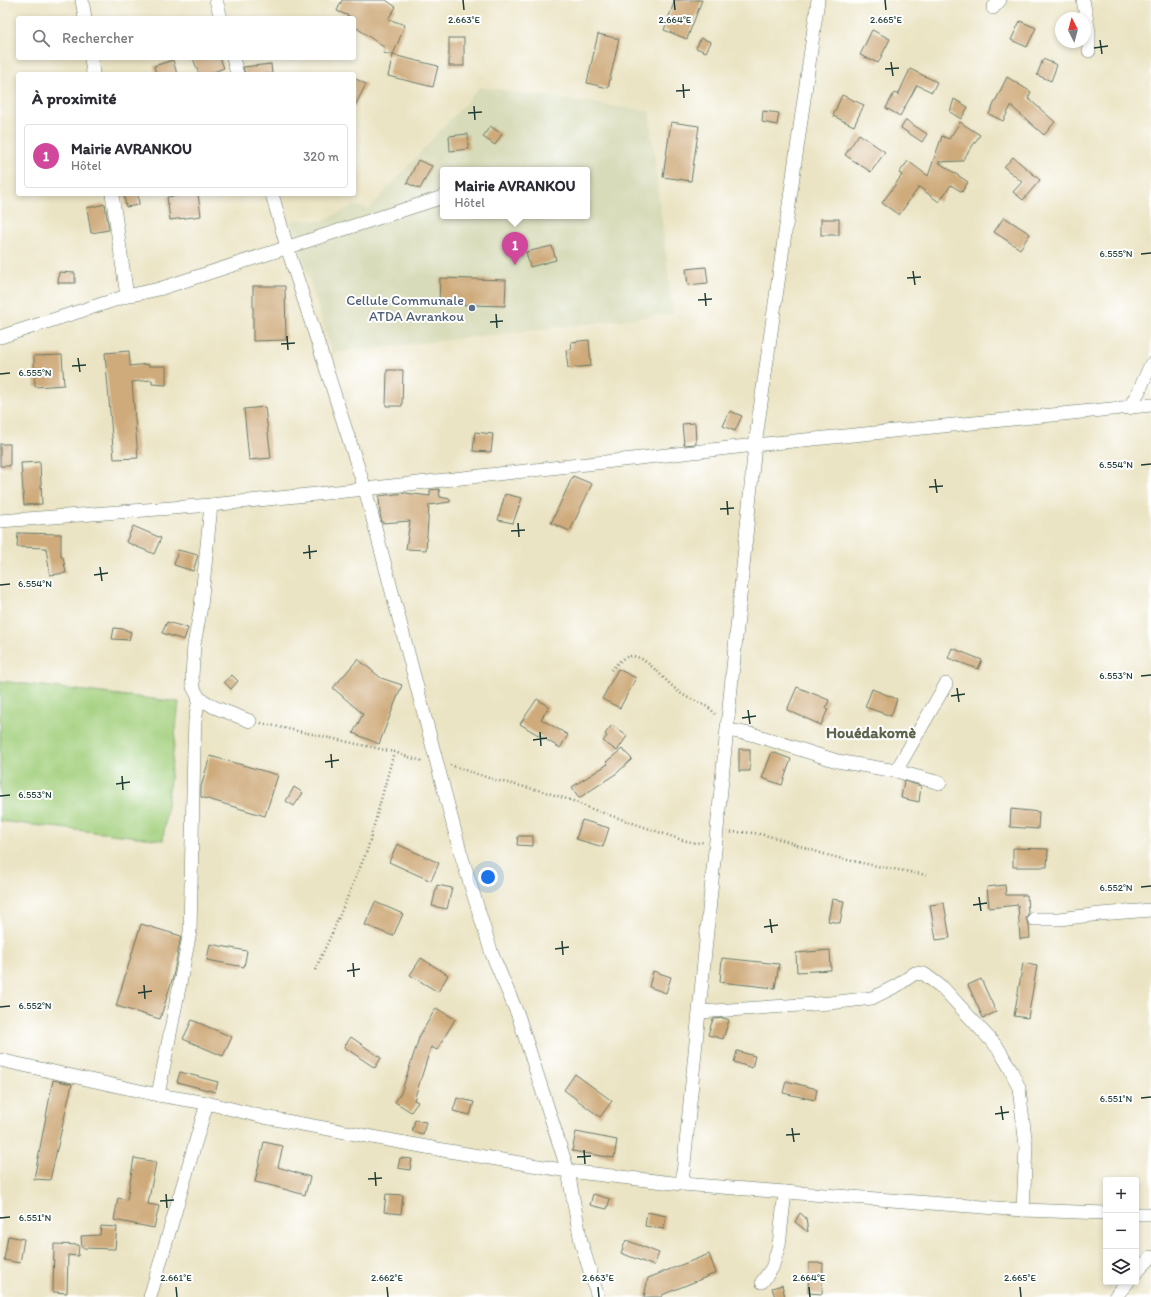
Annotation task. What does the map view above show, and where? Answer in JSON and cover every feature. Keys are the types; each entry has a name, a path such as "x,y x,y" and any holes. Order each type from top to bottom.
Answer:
{"street":[{"path":"82,0 85,16"},
{"path":"216,0 220,16"},
{"path":"682,1184 755,445 818,0"},
{"path":"1083,0 1089,32 1089,51"},
{"path":"91,60 94,72"},
{"path":"233,60 236,72"},
{"path":"112,196 127,296"},
{"path":"273,196 287,247 366,489 460,851 492,954 518,1015 568,1172 581,1242 598,1297"},
{"path":"0,337 127,296 159,289 440,198"},
{"path":"1129,408 1139,391 1151,364"},
{"path":"0,521 211,505 755,445 1151,405"},
{"path":"211,505 201,606 194,645 193,687 199,698 214,707 250,721"},
{"path":"896,771 946,684"},
{"path":"158,1095 190,932 195,721 199,698"},
{"path":"728,730 756,735 838,762 896,771 940,783"},
{"path":"1034,919 1059,919 1151,910"},
{"path":"700,1012 830,1003 872,998 898,985 915,973 924,974 943,988 998,1048 1010,1068 1019,1088 1026,1146 1023,1210"},
{"path":"0,1060 158,1095 207,1103 264,1117 568,1172 682,1184 785,1192 1023,1210 1103,1213"},
{"path":"150,1297 207,1103"},
{"path":"762,1282 772,1268 779,1245 785,1192"},
{"path":"1139,1214 1151,1214"},
{"path":"1139,1270 1151,1257"},
{"path":"1115,1297 1125,1285"}],"path":[{"path":"611,670 627,656 637,656 660,673 680,693 712,709 728,730"},
{"path":"250,721 394,752 411,758 438,764 458,767 495,780 542,792 682,840 696,843 709,842 728,833 738,832 763,835 830,855 926,875"},
{"path":"315,970 367,851 394,752"}],"shaded area":[{"path":"480,87 649,111 673,314 332,353 291,220 323,221 354,205 369,209"}],"green space":[{"path":"0,681 179,702 163,840 0,821"}],"building":[{"path":"342,0 386,0 396,7 388,19 405,25 393,55 383,53 385,48 356,27 356,16 349,16 337,11"},
{"path":"675,0 702,0 687,39 664,30"},
{"path":"1020,21 1036,28 1027,47 1011,40"},
{"path":"872,30 890,39 878,63 860,55"},
{"path":"598,34 619,39 608,88 587,83"},
{"path":"449,38 464,38 464,66 449,66"},
{"path":"701,38 711,42 706,52 696,48"},
{"path":"393,55 438,66 433,87 388,76"},
{"path":"1043,59 1057,65 1051,81 1037,75"},
{"path":"173,60 176,72 156,72 154,66"},
{"path":"194,60 221,60 224,68 214,72 198,72"},
{"path":"271,64 272,72 244,72 243,67"},
{"path":"910,69 937,82 932,92 917,85 900,116 886,108 894,93 898,95"},
{"path":"1007,77 1031,92 1028,98 1055,122 1044,135 1011,106 1003,121 989,114"},
{"path":"356,79 366,84 356,104"},
{"path":"842,95 864,105 854,126 833,116"},
{"path":"954,99 968,107 961,119 950,112"},
{"path":"763,111 779,113 777,125 762,122"},
{"path":"906,120 927,134 922,142 901,128"},
{"path":"671,122 699,126 691,181 663,177"},
{"path":"960,122 980,135 962,161 938,162 968,182 962,192 951,185 939,202 919,187 899,215 882,203 902,175 899,173 908,161 928,176 942,136 949,139"},
{"path":"490,126 502,134 495,145 483,137"},
{"path":"468,134 469,149 450,151 449,136"},
{"path":"859,134 885,152 871,172 845,155"},
{"path":"1013,157 1040,180 1023,200 1013,192 1022,182 1004,167"},
{"path":"418,160 432,166 420,189 407,183"},
{"path":"124,196 138,196 139,205 126,207"},
{"path":"198,196 201,216 170,220 167,197"},
{"path":"105,204 109,230 91,233 87,208"},
{"path":"1004,217 1030,234 1020,249 994,232"},
{"path":"821,219 839,219 839,235 821,235"},
{"path":"552,246 556,260 530,267 526,252"},
{"path":"706,267 708,283 688,285 686,269"},
{"path":"59,272 75,273 75,283 58,283"},
{"path":"440,278 506,280 505,306 439,304"},
{"path":"253,286 285,286 286,340 253,341"},
{"path":"589,340 591,366 568,368 566,350 572,349 571,342"},
{"path":"129,351 130,366 148,364 148,366 166,366 166,385 152,384 152,380 132,382 138,458 114,459 105,353"},
{"path":"62,355 64,385 35,387 34,356"},
{"path":"387,370 403,370 402,406 386,406"},
{"path":"265,407 271,458 249,460 244,409"},
{"path":"730,411 742,416 735,431 723,426"},
{"path":"695,423 696,444 684,445 682,424"},
{"path":"475,432 493,434 491,452 473,451"},
{"path":"0,444 10,444 10,466 0,466"},
{"path":"40,462 42,504 24,505 21,463"},
{"path":"573,476 592,484 570,531 551,523"},
{"path":"439,489 440,497 450,499 450,502 429,505 426,550 406,549 410,521 382,523 379,496 405,493 430,496 430,490"},
{"path":"505,494 522,498 513,523 498,520"},
{"path":"133,526 161,538 154,554 126,542"},
{"path":"18,533 61,534 61,557 63,557 66,573 50,575 46,548 17,547"},
{"path":"178,550 198,555 193,571 174,565"},
{"path":"167,622 188,628 184,640 162,633"},
{"path":"114,628 131,632 129,640 112,639"},
{"path":"952,648 982,660 978,669 948,658"},
{"path":"358,659 381,678 402,685 379,744 353,733 363,714 333,688"},
{"path":"618,669 636,678 620,708 602,699"},
{"path":"232,675 238,681 231,689 224,682"},
{"path":"797,687 829,700 826,708 828,709 821,725 787,710"},
{"path":"872,689 897,699 891,716 865,707"},
{"path":"537,699 549,707 541,719 568,735 560,748 520,724"},
{"path":"612,725 627,736 617,751 603,741 607,736 605,734"},
{"path":"622,749 632,759 617,773 579,798 572,787 608,764 606,762"},
{"path":"739,749 750,749 750,771 739,771"},
{"path":"772,752 791,759 782,785 762,778"},
{"path":"210,756 278,775 265,816 201,797 201,787"},
{"path":"904,781 921,786 919,802 901,798"},
{"path":"294,787 303,793 294,806 286,801"},
{"path":"1011,809 1039,812 1038,829 1010,827"},
{"path":"582,820 609,828 603,847 576,839"},
{"path":"518,836 533,836 533,846 517,845"},
{"path":"397,844 439,863 431,881 389,862"},
{"path":"1013,848 1048,849 1047,867 1013,867"},
{"path":"437,885 452,888 447,909 432,906"},
{"path":"1005,885 1006,895 1027,895 1028,914 1026,919 1029,925 1030,938 1020,939 1018,905 989,908 987,887"},
{"path":"832,899 844,901 840,923 828,921"},
{"path":"375,902 403,914 393,936 365,925"},
{"path":"944,903 950,938 936,940 930,905"},
{"path":"141,924 181,936 173,977 160,1019 116,1006"},
{"path":"210,944 247,951 244,967 207,960"},
{"path":"830,950 831,970 797,972 796,953"},
{"path":"421,958 448,975 438,992 410,975"},
{"path":"722,958 779,964 775,988 720,982"},
{"path":"1023,963 1037,966 1028,1018 1014,1016"},
{"path":"653,971 671,977 666,993 649,987"},
{"path":"981,979 996,1012 983,1018 968,985"},
{"path":"436,1008 455,1019 437,1050 431,1047 414,1100 418,1102 411,1112 395,1102 401,1093 420,1035"},
{"path":"724,1018 729,1020 723,1039 708,1035 713,1019"},
{"path":"192,1020 232,1037 223,1056 183,1039"},
{"path":"351,1037 381,1058 375,1068 344,1047"},
{"path":"737,1051 755,1056 752,1068 734,1062"},
{"path":"180,1072 218,1082 215,1092 177,1082"},
{"path":"575,1074 612,1101 600,1117 564,1090"},
{"path":"53,1080 72,1084 50,1180 34,1179"},
{"path":"786,1081 817,1089 815,1100 783,1093"},
{"path":"457,1098 474,1102 470,1115 453,1111"},
{"path":"415,1120 426,1122 423,1134 412,1131"},
{"path":"576,1132 617,1140 614,1158 572,1151"},
{"path":"264,1142 283,1146 278,1167 310,1177 305,1195 255,1182"},
{"path":"134,1158 156,1162 148,1204 159,1206 154,1228 114,1220 118,1198 127,1200"},
{"path":"400,1158 412,1159 410,1170 398,1168"},
{"path":"386,1194 403,1195 401,1214 384,1212"},
{"path":"593,1194 610,1199 607,1209 590,1205"},
{"path":"647,1212 666,1216 664,1229 645,1226"},
{"path":"800,1213 806,1218 808,1232 795,1222"},
{"path":"101,1226 117,1227 115,1249 82,1248 81,1236 100,1235"},
{"path":"8,1236 24,1239 20,1263 4,1260"},
{"path":"626,1240 659,1253 654,1266 621,1253"},
{"path":"54,1244 79,1245 78,1256 68,1255 67,1293 53,1292"},
{"path":"709,1254 716,1273 662,1295 662,1297 644,1297 648,1278"},
{"path":"809,1263 823,1263 822,1294 808,1293"},
{"path":"782,1285 785,1297 775,1297 772,1288"}],"place":[{"name":"Mairie AVRANKOU","path":"515,265"},
{"name":"Cellule Communale ATDA Avrankou","path":"472,308"}],"district":[{"name":"Houédakomè","path":"871,732"}]}
